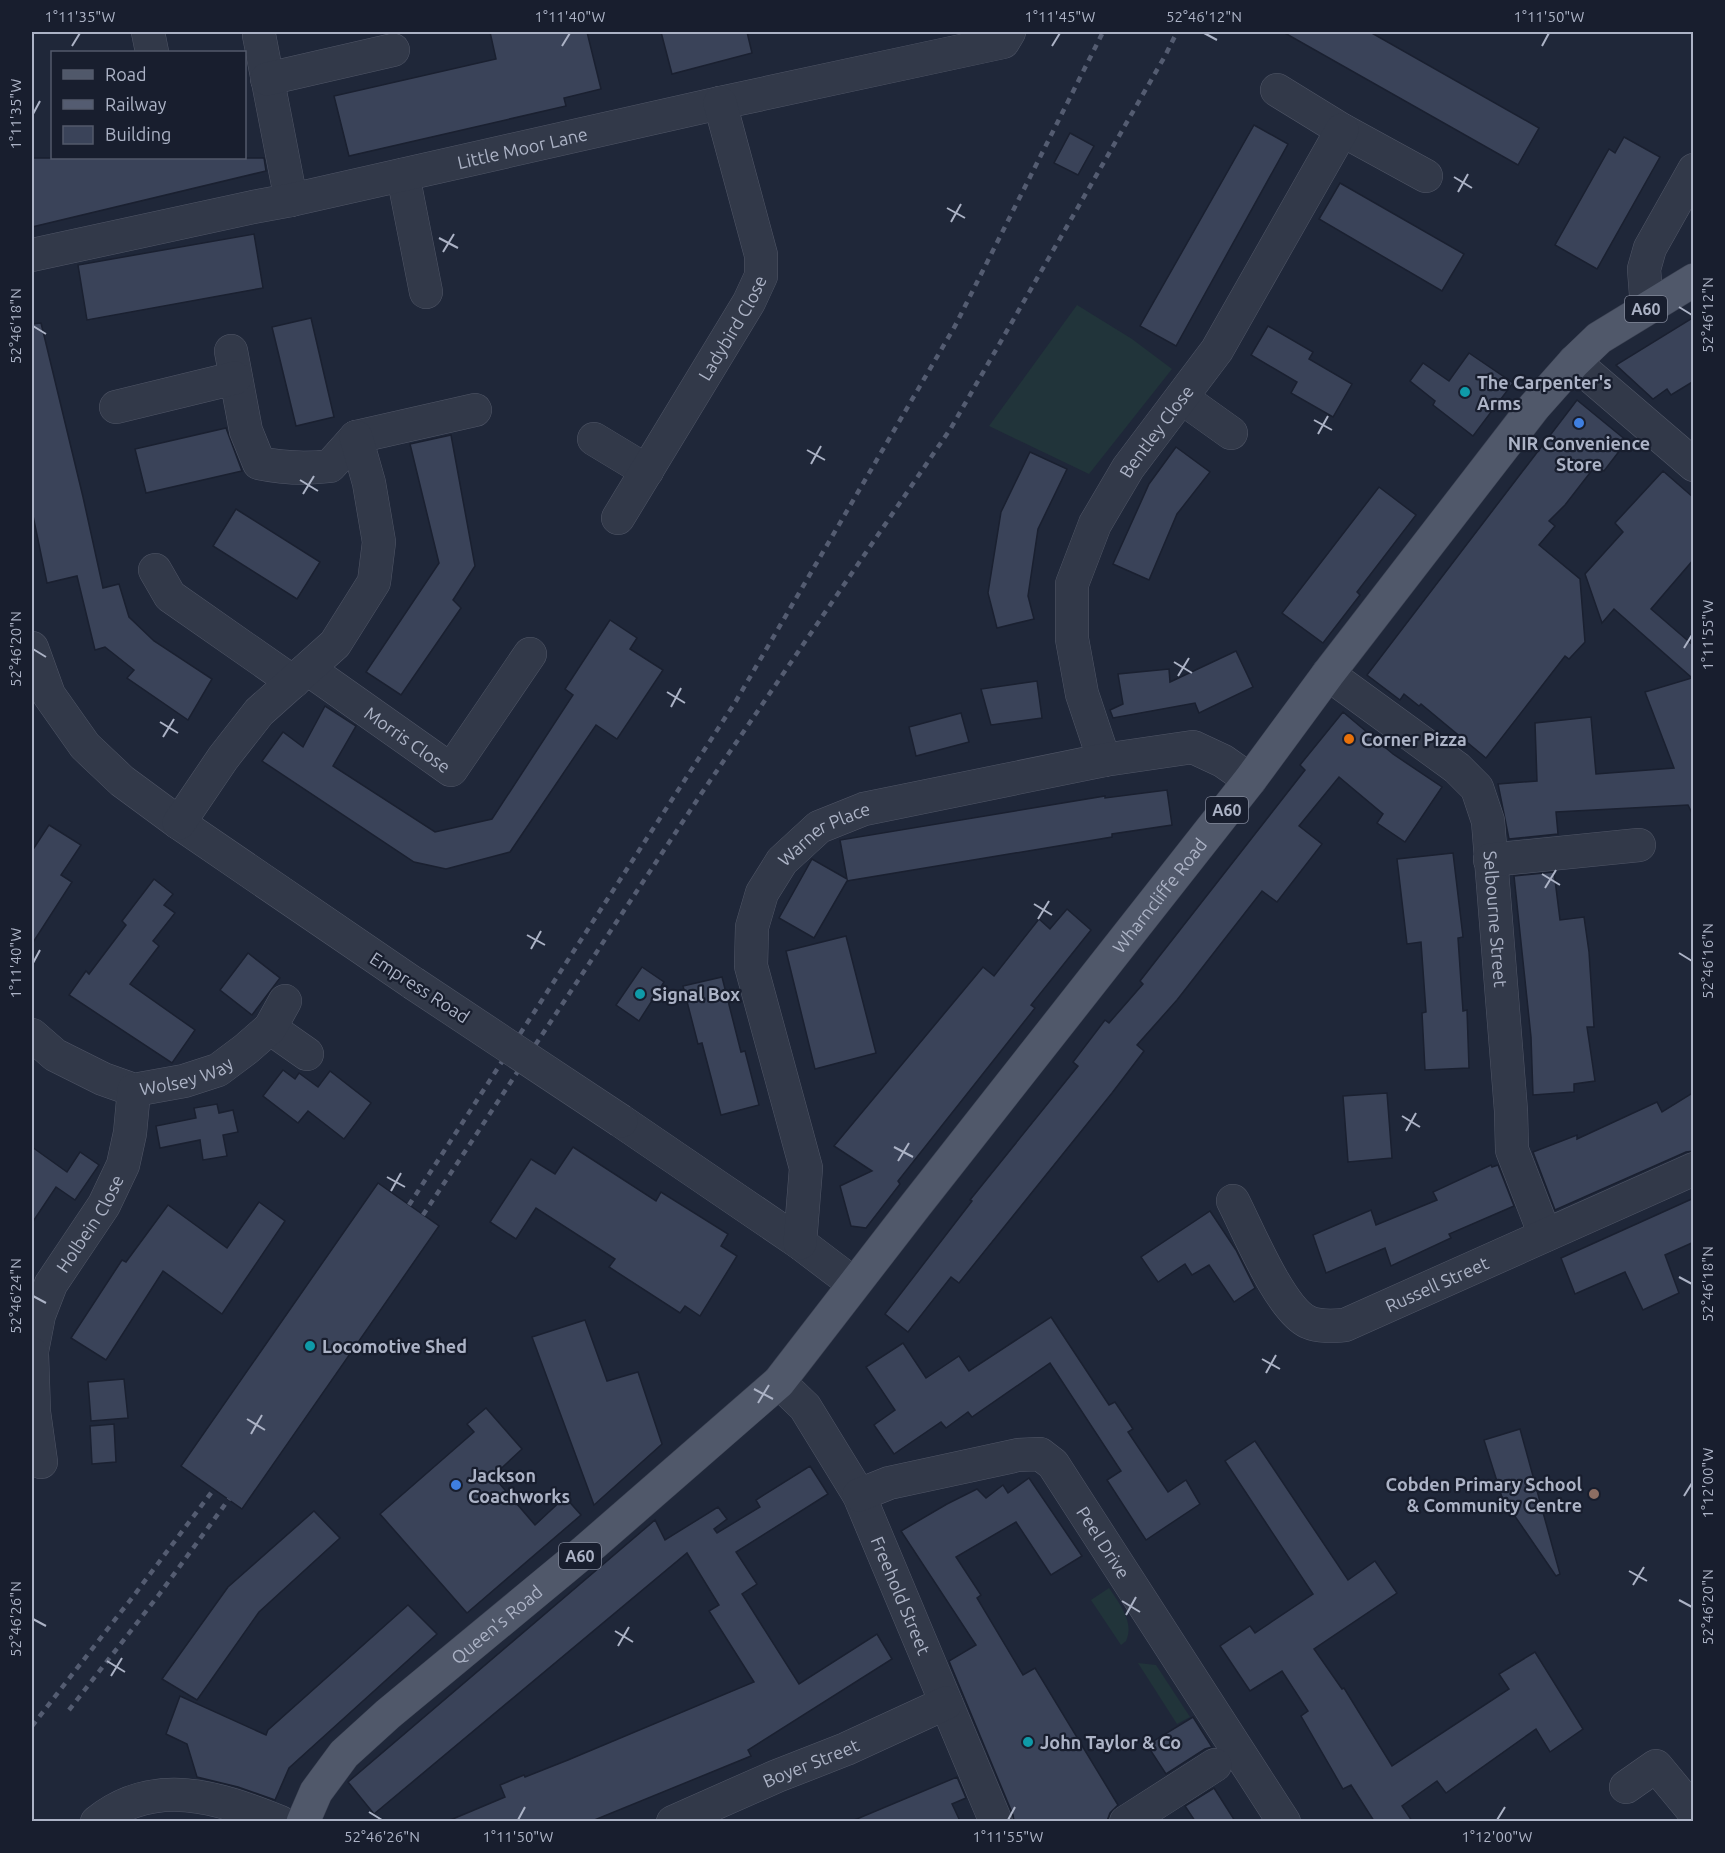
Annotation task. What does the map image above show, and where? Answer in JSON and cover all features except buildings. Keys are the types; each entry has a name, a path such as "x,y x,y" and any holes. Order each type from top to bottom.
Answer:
{"main road":[{"name":"A60","path":"1647,308 1694,280"},
{"name":"Wharncliffe Road","path":"854,1284 1250,780 1490,461 1574,362 1599,338 1647,308"},
{"name":"Queen's Road","path":"303,1821 316,1792 344,1754 388,1714 585,1551 779,1382 854,1284"}],"street":[{"path":"148,32 152,51"},
{"name":"Little Moor Lane","path":"32,255 403,176 720,103 1003,42 1009,32"},
{"path":"291,200 259,63 393,50"},
{"path":"1277,90 1342,130 1426,176"},
{"name":"Ladybird Close","path":"618,518 754,294 761,276 761,255 720,103"},
{"name":"Bentley Close","path":"1104,760 1082,694 1072,639 1072,584 1095,524 1128,468 1217,350 1342,130"},
{"path":"1647,308 1644,269 1650,248 1694,170"},
{"path":"403,176 426,292"},
{"path":"1574,362 1694,465"},
{"path":"116,407 233,365 246,430 259,463 279,467 309,468 330,466 356,437 475,410"},
{"path":"1182,398 1231,434"},
{"path":"179,823 223,758 259,712 335,644 375,582 379,542 369,483 356,437"},
{"path":"594,439 647,471"},
{"name":"Morris Close","path":"155,570 171,596 451,770 530,654"},
{"name":"Empress Road","path":"32,648 49,695 85,746 122,781 179,823 413,983 621,1120 854,1284"},
{"name":"Selbourne Street","path":"1328,674 1457,768 1477,788 1488,821 1511,1111 1512,1150 1545,1235"},
{"name":"Warner Place","path":"800,1244 806,1168 751,966 752,927 762,894 782,861 819,827 864,808 1104,760 1193,747 1223,761 1250,780"},
{"path":"1490,860 1639,845"},
{"name":"Wolsey Way","path":"32,1035 55,1055 103,1079 134,1090 184,1081 218,1070 246,1049 278,1015 307,1054"},
{"name":"Holbein Close","path":"40,1462 33,1412 32,1353 39,1315 51,1284 104,1204 123,1165 130,1133 134,1090"},
{"name":"Russell Street","path":"1233,1201 1282,1296 1294,1311 1308,1323 1327,1326 1345,1325 1694,1169"},
{"name":"Freehold Street","path":"779,1382 805,1407 859,1495 996,1821"},
{"name":"Peel Drive","path":"859,1495 889,1483 1018,1455 1040,1454 1053,1464 1284,1821"},
{"name":"Boyer Street","path":"674,1821 846,1749 946,1703"},
{"path":"1126,1821 1215,1765"},
{"path":"1626,1787 1656,1766 1694,1812"},
{"path":"97,1821 109,1812 136,1799 172,1793 207,1799 280,1821"}],"shaded area":[{"path":"1077,305 1132,339 1172,369 1089,474 989,426"},
{"path":"1109,1588 1121,1607 1129,1627 1126,1641 1121,1645 1091,1600"},
{"path":"1138,1663 1156,1665 1190,1717 1177,1724"}],"railway":[{"path":"409,1205 736,701 955,326 1103,32"},
{"path":"423,1215 701,794 951,428 1177,32"},
{"path":"32,1726 214,1489"},
{"path":"69,1710 158,1596 229,1499"}],"place":[{"name":"The Carpenter's Arms","path":"1465,392"},
{"name":"NIR Convenience Store","path":"1579,423"},
{"name":"Corner Pizza","path":"1349,739"},
{"name":"Signal Box","path":"640,994"},
{"name":"Locomotive Shed","path":"310,1346"},
{"name":"Jackson Coachworks","path":"456,1485"},
{"name":"Cobden Primary School & Community Centre","path":"1594,1494"},
{"name":"John Taylor & Co","path":"1028,1742"}]}
